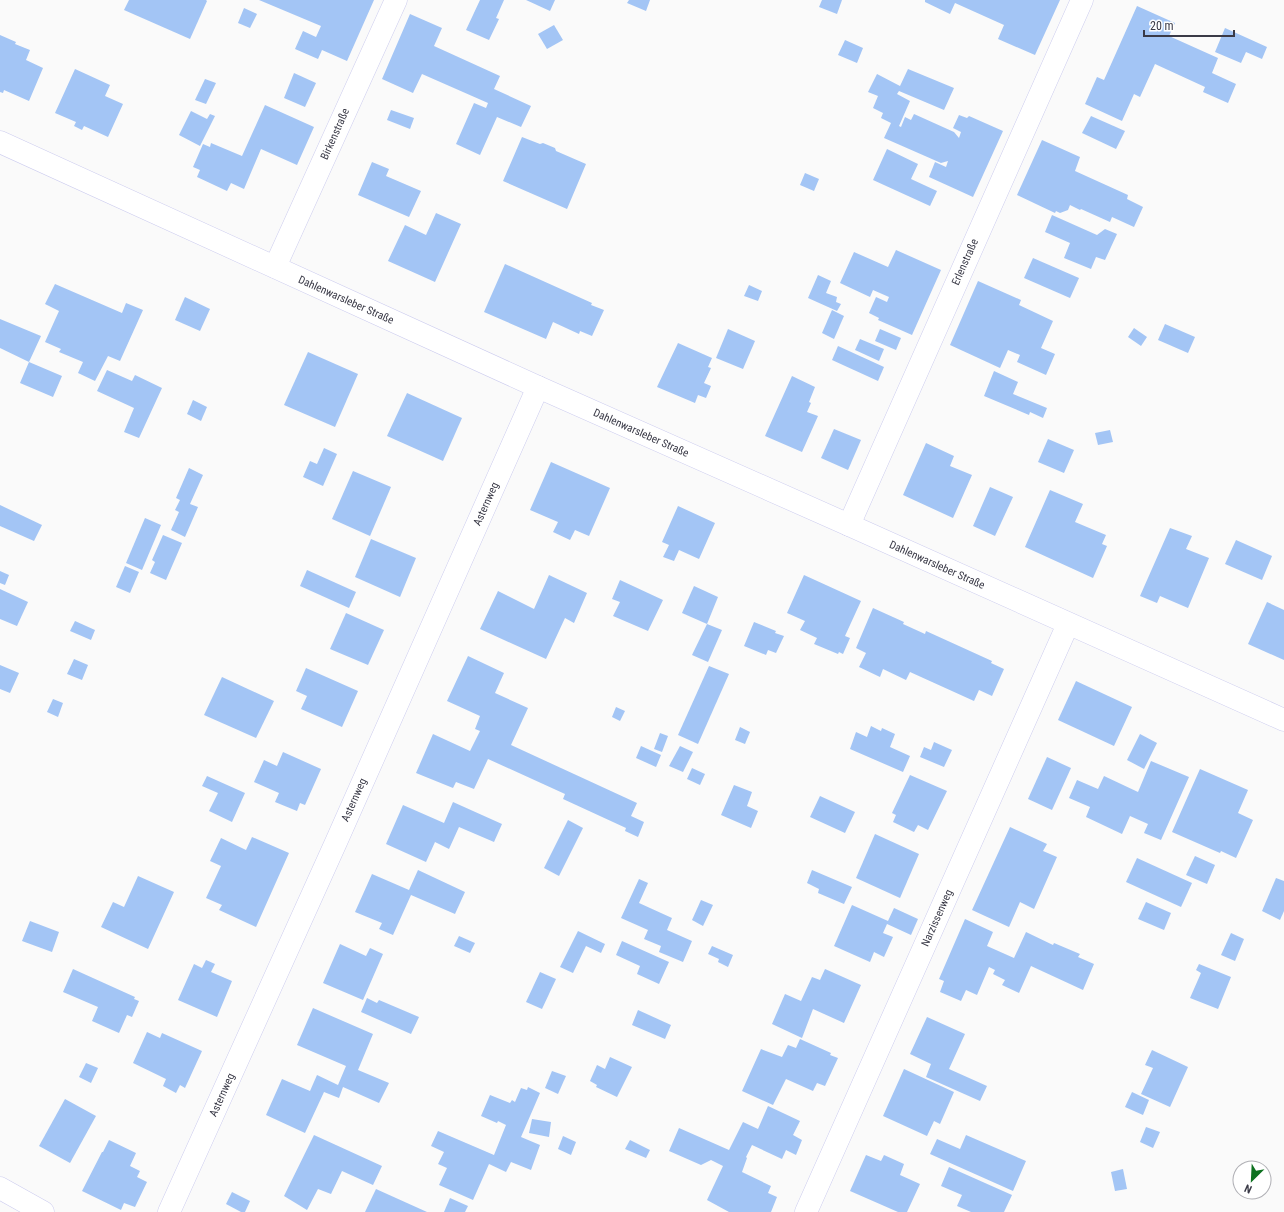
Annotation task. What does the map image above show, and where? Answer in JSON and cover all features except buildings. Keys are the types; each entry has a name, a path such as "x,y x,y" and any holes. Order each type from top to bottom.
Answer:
{"street":[{"name":"Birkenstraße","path":"275,267 396,0"},
{"name":"Erlenstraße","path":"849,525 1082,0"},
{"name":"Dahlenwarsleber Straße","path":"0,142 538,387 1284,720"},
{"name":"Asternweg","path":"169,1212 538,387"},
{"name":"Narzissenweg","path":"806,1212 1068,624"},
{"path":"0,1188 43,1212"}]}
